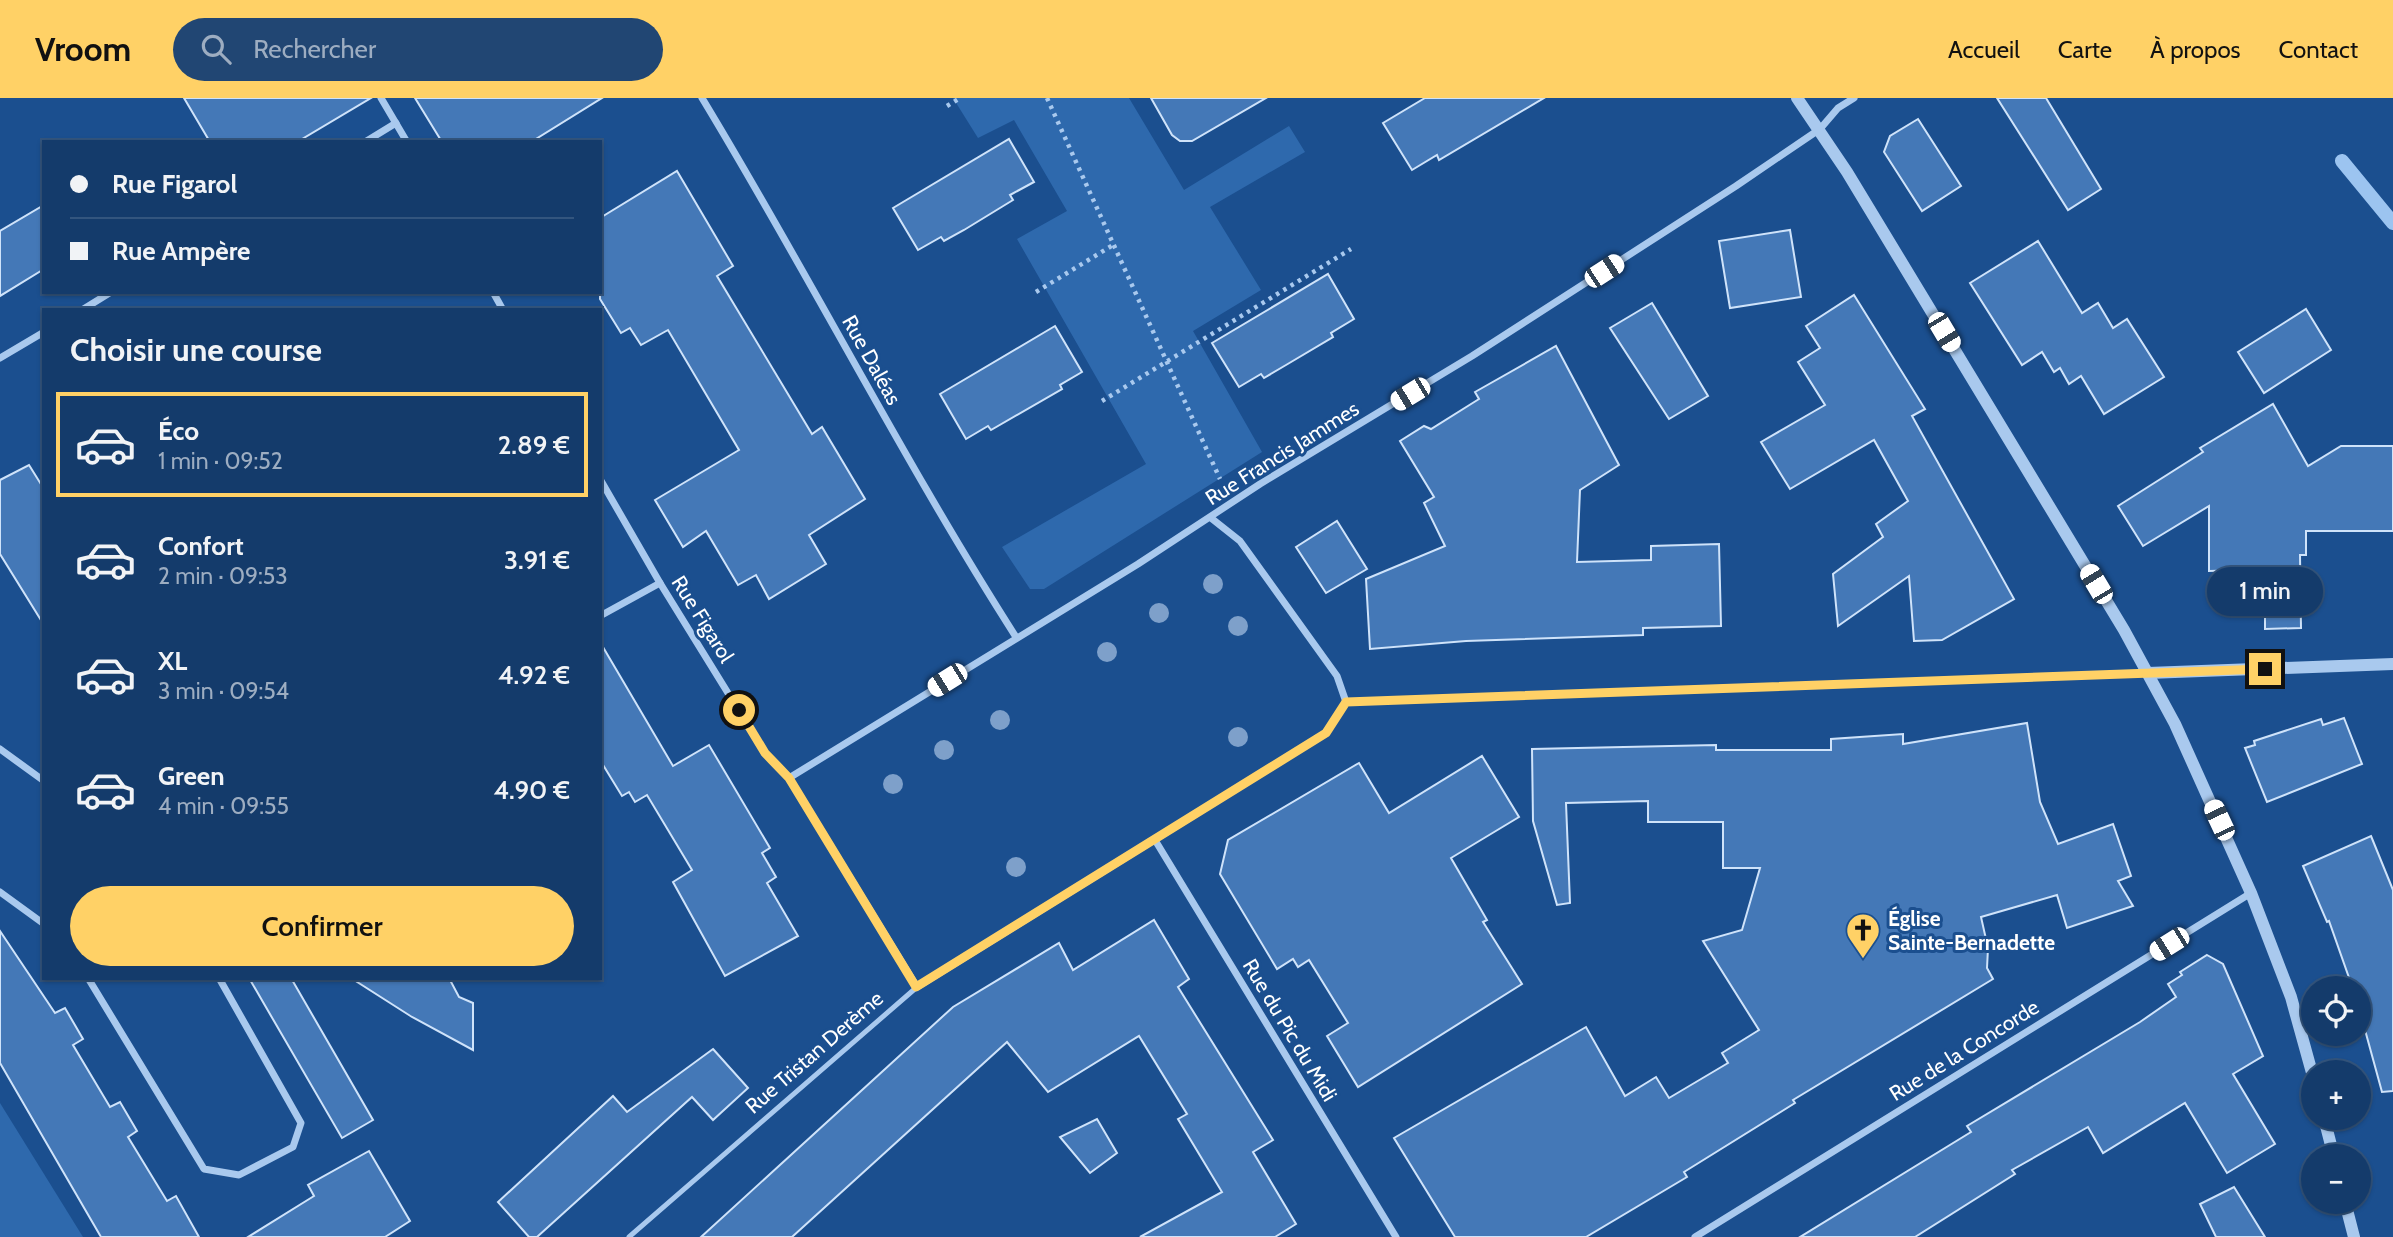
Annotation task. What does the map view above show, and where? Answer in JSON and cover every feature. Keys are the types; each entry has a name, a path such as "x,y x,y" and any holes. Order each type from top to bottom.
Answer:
{"street":[{"path":"381,98 406,140"},
{"name":"Rue Daléas","path":"702,98 771,212 871,396 1016,637"},
{"path":"1797,98 1820,129 2148,673 2175,724 2251,893 2291,998 2308,1060"},
{"name":"Rue Francis Jammes","path":"789,778 1211,518 1231,502 1452,369 1820,129 1838,108 1854,98"},
{"path":"368,140 396,123"},
{"path":"85,308 108,294"},
{"path":"0,358 42,333"},
{"name":"Rue Figarol","path":"602,482 660,583 765,753 789,778 916,987"},
{"path":"1211,518 1240,541 1337,676 1346,702 2393,664"},
{"path":"602,615 660,583"},
{"name":"Rue Tristan Derème","path":"916,987 1326,733 1346,702"},
{"path":"0,749 42,780"},
{"name":"Rue du Pic du Midi","path":"1155,840 1396,1237"},
{"path":"0,892 42,923"},
{"name":"Rue de la Concorde","path":"1695,1237 2251,893"},
{"path":"89,980 204,1169 239,1175 293,1147 301,1124 220,980"},
{"path":"2348,1214 2354,1237"}],"lane":[{"name":"Rue Tristan Derème","path":"629,1237 916,987"}],"path":[{"path":"947,106 960,98"},
{"path":"1046,98 1231,502"},
{"path":"1035,292 1113,245"},
{"path":"1102,401 1351,250"}],"shaded area":[{"path":"953,98 1129,98 1184,190 1289,126 1305,152 1210,207 1261,290 1193,331 1262,452 1044,589 1030,589 1002,547 1146,464 1017,239 1067,211 1014,120 978,138"},
{"path":"0,1103 83,1237 0,1237"}],"building":[{"path":"184,98 371,98 300,140 209,140"},
{"path":"415,98 602,98 534,140 441,140"},
{"path":"1151,98 1266,98 1192,141 1180,141 1172,135"},
{"path":"1425,98 1544,98 1439,160 1437,155 1412,170 1383,123"},
{"path":"1997,98 2046,98 2101,189 2068,210"},
{"path":"1918,119 1961,186 1922,211 1884,152 1890,136"},
{"path":"1009,139 1034,182 1010,195 1013,200 964,230 944,241 941,237 918,250 893,208"},
{"path":"677,171 733,266 717,276 812,434 822,427 865,499 809,535 826,564 769,599 756,575 738,585 706,531 683,547 655,500 739,450 668,330 641,345 630,328 621,333 600,299 602,217"},
{"path":"42,206 42,270 0,296 0,231"},
{"path":"1790,230 1801,297 1730,308 1719,241"},
{"path":"2038,241 2082,313 2098,303 2113,328 2127,319 2164,377 2104,414 2081,376 2069,384 2060,368 2054,372 2042,352 2022,365 1970,283"},
{"path":"1328,274 1354,319 1331,333 1333,337 1286,365 1264,378 1261,374 1239,387 1212,343"},
{"path":"1854,295 1925,409 1912,416 2014,599 1942,640 1914,641 1909,576 1838,626 1833,574 1883,537 1876,524 1908,501 1874,440 1790,489 1761,442 1825,405 1798,362 1820,348 1806,326"},
{"path":"1652,303 1708,396 1669,419 1610,328"},
{"path":"2306,309 2331,350 2264,393 2238,352"},
{"path":"1055,326 1082,372 1060,385 1062,389 991,430 988,426 966,439 940,394"},
{"path":"1556,346 1619,465 1580,490 1577,562 1651,560 1651,546 1719,544 1721,626 1643,628 1643,635 1466,641 1370,649 1366,579 1445,546 1424,503 1434,497 1400,441 1424,426 1431,429 1479,399 1475,392"},
{"path":"2273,404 2308,466 2341,446 2393,446 2393,531 2306,531 2306,555 2300,555 2301,628 2265,629 2265,611 2243,611 2242,570 2209,571 2209,506 2143,546 2118,506 2203,452 2200,448"},
{"path":"29,465 42,486 42,622 0,554 0,480"},
{"path":"1337,521 1367,569 1326,593 1296,547"},
{"path":"602,645 673,766 709,745 770,848 762,853 776,877 767,883 798,936 725,976 673,882 692,870 647,795 635,802 629,792 622,796 602,763"},
{"path":"2344,718 2362,764 2267,802 2245,748 2255,745 2254,741 2321,719 2323,725"},
{"path":"2027,723 2040,802 2058,844 2113,824 2131,876 2118,881 2133,906 2067,928 2057,895 1981,917 1988,948 1987,968 1993,979 1793,1100 1795,1103 1684,1172 1687,1177 1586,1237 1455,1237 1394,1138 1586,1027 1625,1096 1656,1077 1669,1098 1728,1063 1722,1053 1759,1030 1703,941 1742,930 1760,868 1723,868 1723,822 1648,822 1648,801 1566,803 1570,903 1557,905 1533,821 1532,749 1716,745 1716,750 1831,750 1831,739 1903,734 1903,744"},
{"path":"1482,756 1519,817 1451,858 1487,920 1483,922 1522,984 1358,1087 1327,1036 1348,1023 1309,960 1298,967 1293,959 1277,969 1220,874 1228,840 1359,763 1389,813"},
{"path":"2371,836 2393,890 2393,1091 2382,1092 2369,1046 2371,976 2348,976 2329,921 2327,922 2303,866"},
{"path":"1154,920 1189,979 1178,987 1273,1140 1253,1152 1296,1224 1275,1237 1140,1237 1222,1192 1178,1119 1187,1114 1139,1036 1048,1092 1007,1042 792,1237 701,1237 953,1007 1059,943 1073,970"},
{"path":"0,931 55,1013 65,1008 83,1039 73,1045 110,1107 120,1102 137,1131 128,1137 167,1201 176,1196 199,1237 101,1237 0,1063"},
{"path":"2207,955 2223,964 2263,1056 2233,1074 2275,1144 2227,1173 2185,1103 2103,1153 2088,1127 2012,1170 2015,1174 1915,1237 1800,1237 1971,1132 1967,1126 2140,1022 2176,997 2168,984 2182,975 2180,972"},
{"path":"250,980 292,980 373,1120 342,1138"},
{"path":"354,980 450,980 459,997 473,1003 473,1050 412,1017"},
{"path":"713,1049 748,1088 713,1120 692,1097 537,1237 529,1237 498,1202 613,1096 627,1112"},
{"path":"1097,1119 1117,1153 1090,1173 1060,1137"},
{"path":"369,1151 410,1221 385,1237 248,1237 314,1196 308,1185"},
{"path":"2234,1187 2265,1237 2216,1237 2200,1204"}],"waterway":[{"path":"2342,161 2393,223"}],"place":[{"name":"Église Sainte-Bernadette","path":"1863,960"}],"route":[{"path":"739,710 765,753 789,778 916,987 1326,733 1346,702 2265,669"}]}
